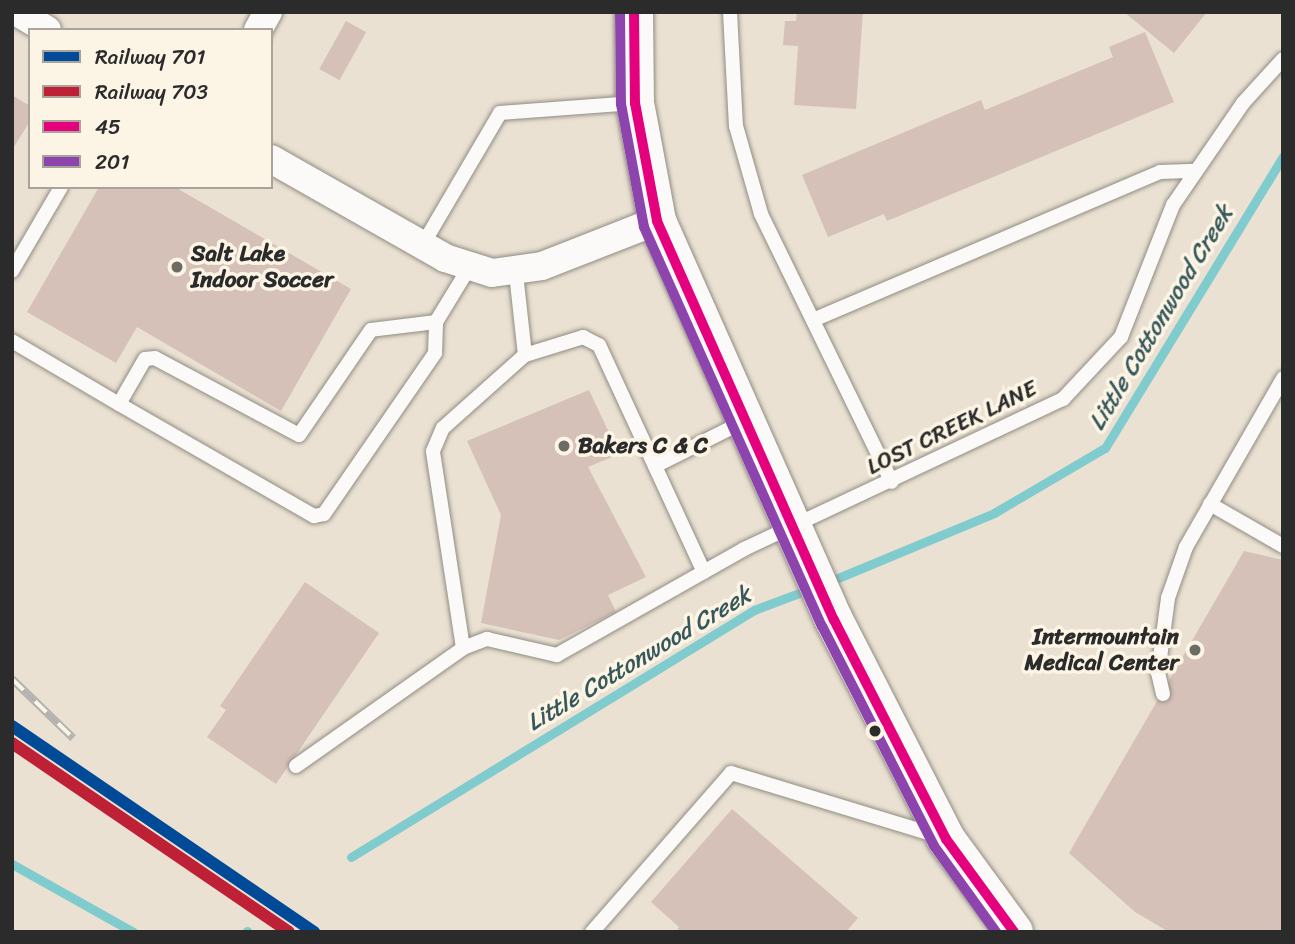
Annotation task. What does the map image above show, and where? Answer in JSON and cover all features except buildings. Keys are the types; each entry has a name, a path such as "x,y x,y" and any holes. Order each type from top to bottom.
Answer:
{"street":[{"path":"17,12 44,28"},
{"path":"259,28 268,12"},
{"path":"634,12 635,103 657,221 834,620 946,839 1014,932"},
{"path":"273,160 422,246 468,268 516,273 657,221"}],"lane":[{"path":"730,12 730,75 747,171 813,320 892,482"},
{"name":"LOST CREEK LANE","path":"463,648 487,639 557,655 704,572 799,541 892,482 1042,413 1098,367 1133,314 1165,222 1196,171 1283,59"},
{"path":"422,246 500,113 635,103"},
{"path":"813,320 1160,172 1196,171"},
{"path":"12,271 60,189"},
{"path":"12,341 314,516 332,508 435,353 436,322 468,268"},
{"path":"516,273 525,355"},
{"path":"119,404 145,359 155,358 299,435 371,330 436,322"},
{"path":"296,766 463,648 433,451 443,428 525,355 583,337 599,345 704,572"},
{"path":"1163,694 1157,673 1168,598 1185,547 1283,378"},
{"path":"655,466 745,421"},
{"path":"1210,505 1283,546"},
{"path":"592,932 731,773 861,808 946,839"}],"waterway":[{"name":"Little Cottonwood Creek","path":"826,583 994,513 1105,448 1283,156"},
{"name":"Little Cottonwood Creek","path":"351,857 754,610 810,589"},
{"name":"Little Cottonwood Creek","path":"12,864 133,932"}],"railway":[{"path":"12,679 73,738"}],"rail line":[{"name":"701","path":"12,726 314,932"},
{"name":"703","path":"12,743 289,932"}],"transit line":[{"name":"201","path":"620,12 621,104 644,227 822,626 934,846 996,932"},
{"name":"45","path":"634,12 635,103 657,221 834,620 946,839 1014,932"}],"place":[{"name":"Salt Lake Indoor Soccer","path":"177,267"},
{"name":"Bakers C & C","path":"564,446"},
{"name":"Intermountain Medical Center","path":"1195,650"}]}
